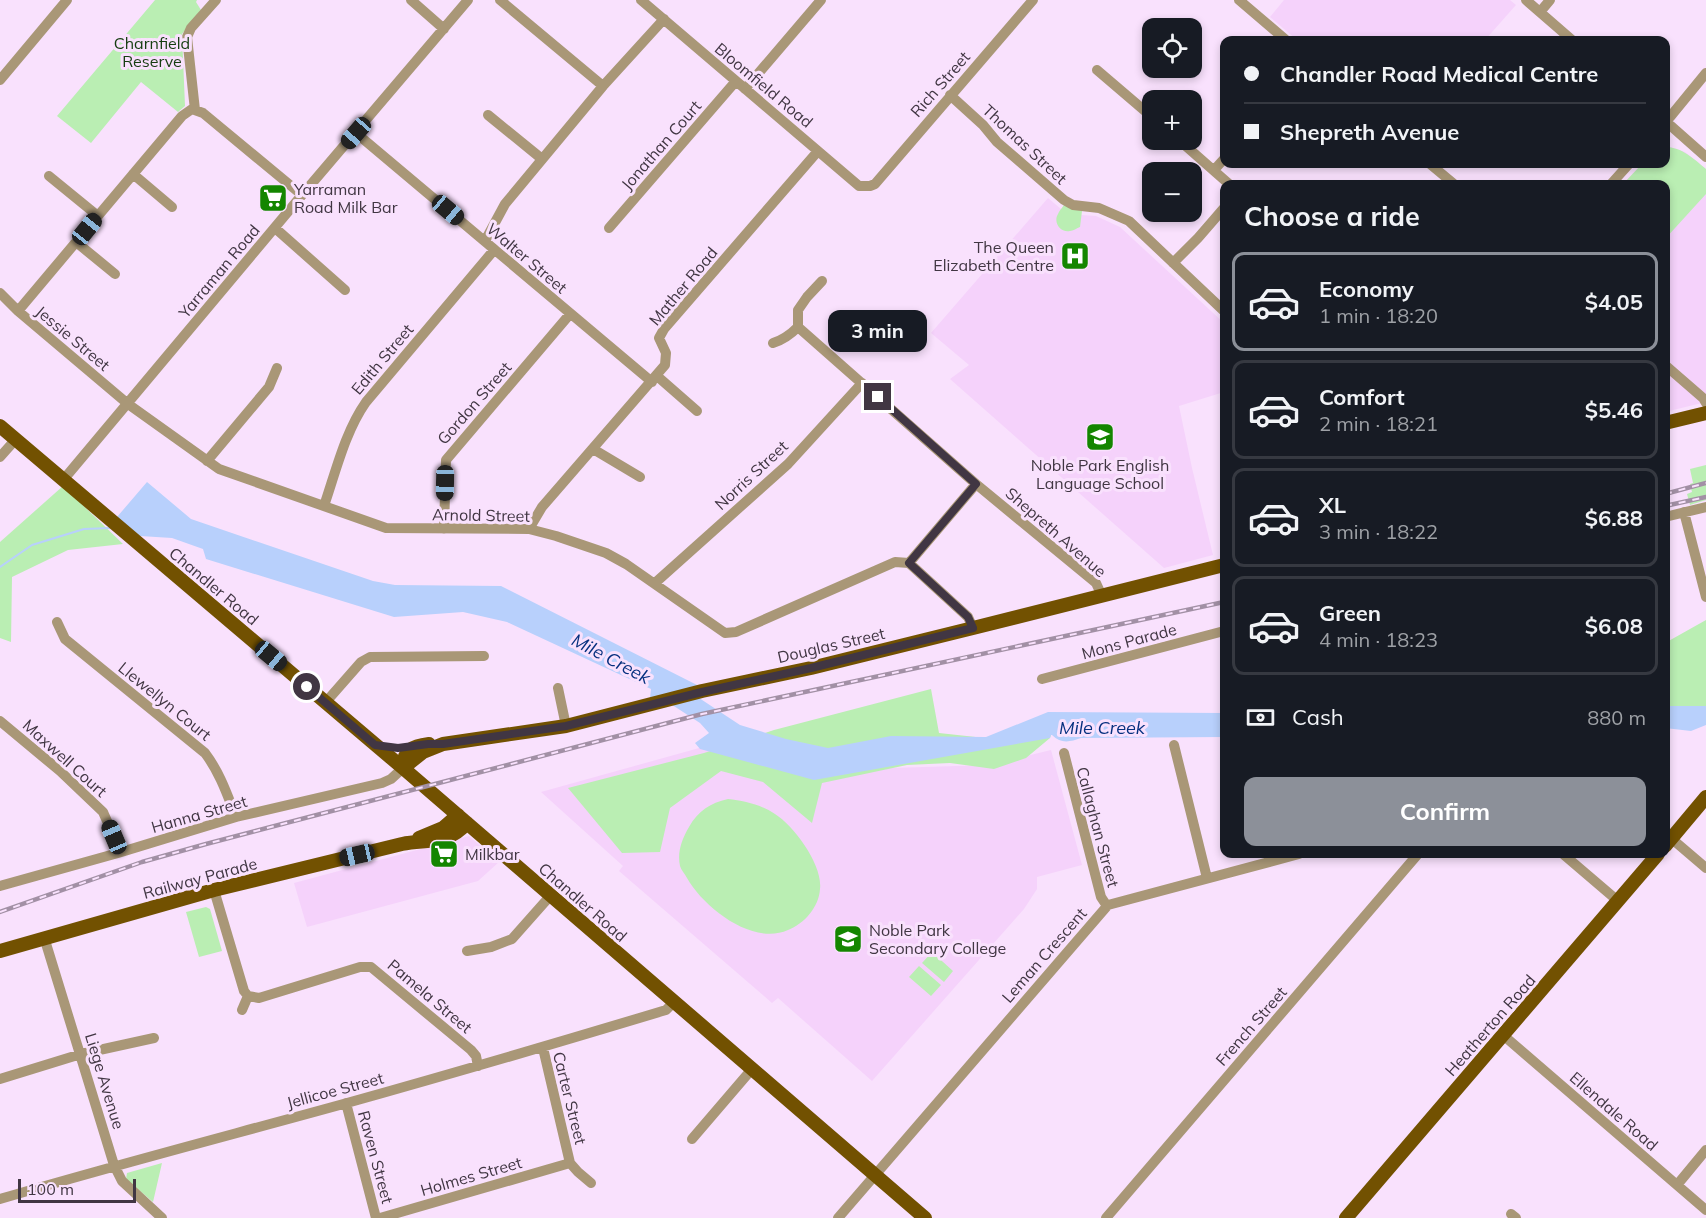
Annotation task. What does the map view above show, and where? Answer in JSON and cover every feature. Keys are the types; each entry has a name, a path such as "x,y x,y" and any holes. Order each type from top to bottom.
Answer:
{"main road":[{"path":"1670,422 1706,413"},
{"name":"Chandler Road","path":"0,426 403,768 925,1218"},
{"name":"Douglas Street","path":"375,745 398,748 446,744 566,726 811,668 1220,566"},
{"path":"418,781 426,758 446,744"},
{"name":"Douglas Street","path":"403,768 421,753 446,744"},
{"path":"403,768 404,758 408,752 422,745"},
{"path":"1670,836 1706,797"},
{"name":"Railway Parade","path":"0,951 214,890 409,843 429,842 449,837 459,832 462,819"},
{"name":"Heatherton Road","path":"1346,1218 1655,858"}],"street":[{"path":"0,80 67,0"},
{"path":"195,110 187,37 191,28 216,0"},
{"path":"411,0 444,29"},
{"name":"Yarraman Road","path":"64,479 468,0"},
{"path":"500,0 603,86"},
{"name":"Bloomfield Road","path":"641,0 653,4 664,19 859,186 870,186"},
{"path":"745,89 821,0"},
{"name":"Rich Street","path":"870,186 1033,0"},
{"path":"1239,0 1281,36"},
{"path":"1526,0 1567,36"},
{"path":"1540,12 1550,0"},
{"path":"485,241 504,204 603,86 664,19"},
{"path":"1097,69 1142,108"},
{"path":"1670,119 1706,73"},
{"name":"Jonathan Court","path":"609,228 736,81"},
{"name":"Thomas Street","path":"950,95 983,125 997,142 1064,200 1073,206 1099,208 1129,221 1220,307"},
{"path":"18,312 182,116 192,109 203,113 302,195"},
{"path":"488,115 542,159"},
{"path":"1670,124 1706,157"},
{"name":"Walter Street","path":"356,133 570,314 697,411"},
{"path":"1191,150 1225,180"},
{"name":"Mather Road","path":"529,529 542,507 665,365 666,353 659,338 663,329 818,151"},
{"path":"1214,170 1220,163"},
{"path":"1435,168 1449,180"},
{"path":"1615,180 1625,168"},
{"path":"133,174 172,207"},
{"path":"49,176 98,216"},
{"path":"1173,263 1220,213"},
{"path":"274,228 345,290"},
{"path":"76,242 115,274"},
{"name":"Edith Street","path":"324,506 357,415 494,250"},
{"path":"773,343 792,333 798,327 798,310 822,281"},
{"name":"Jessie Street","path":"0,293 18,312 128,404"},
{"name":"Gordon Street","path":"444,529 446,460 570,314"},
{"name":"Shepreth Avenue","path":"798,327 976,484 1096,583 1102,596"},
{"path":"207,461 269,387 277,368"},
{"path":"1670,369 1706,403"},
{"name":"Norris Street","path":"654,583 788,464 862,383"},
{"name":"Arnold Street","path":"128,404 219,469 386,528 529,529 606,553 654,583 725,633 736,632 895,562 909,563"},
{"path":"0,457 16,439"},
{"path":"593,449 640,477"},
{"path":"973,628 968,617 909,563 976,484"},
{"path":"1670,516 1706,507"},
{"path":"1684,512 1706,597"},
{"name":"Llewellyn Court","path":"57,622 65,639 205,753 222,781 236,817"},
{"name":"Mons Parade","path":"1042,679 1220,632"},
{"path":"325,702 361,662 370,657 484,656"},
{"path":"558,688 566,726"},
{"name":"Maxwell Court","path":"0,721 60,771 103,812 118,853"},
{"path":"1174,745 1207,878"},
{"name":"Callaghan Street","path":"1064,753 1101,897 1107,906"},
{"name":"Hanna Street","path":"0,886 236,817 382,783 391,779 403,768"},
{"path":"1670,841 1706,868"},
{"name":"Leman Crescent","path":"838,1218 1107,906 1114,902 1284,858"},
{"name":"French Street","path":"1106,1218 1415,858"},
{"path":"1568,858 1618,901"},
{"path":"214,890 244,991 248,996 242,1010"},
{"path":"467,951 491,947 512,939 551,896"},
{"name":"Liege Avenue","path":"44,937 114,1166 122,1181 162,1218"},
{"name":"Pamela Street","path":"248,996 259,998 360,967 371,967 471,1050 476,1056 478,1066"},
{"name":"Jellicoe Street","path":"0,1199 478,1066 666,1010 674,1002"},
{"name":"Ellendale Road","path":"1503,1035 1706,1210"},
{"path":"0,1079 81,1054 154,1038"},
{"name":"Carter Street","path":"543,1047 570,1163 591,1183"},
{"path":"692,1139 752,1069"},
{"name":"Raven Street","path":"346,1103 378,1218"},
{"path":"1677,1185 1706,1150"},
{"name":"Holmes Street","path":"378,1218 570,1163"}],"shaded area":[{"path":"1284,0 1510,0 1516,5 1489,36 1292,36 1270,17"},
{"path":"1670,147 1685,152 1706,169 1706,402 1670,411 1670,180 1627,180 1638,168 1670,168"},
{"name":"Noble Park English Language School","path":"1048,198 1067,214 1096,216 1120,227 1220,319 1220,393 1179,406 1213,555 1164,568 950,379 969,365 931,333"},
{"name":"Noble Park Secondary College","path":"710,745 824,770 990,765 1051,750 1082,865 1037,877 1037,889 1024,909 872,1081 778,998 772,1003 619,871 623,866 541,792"},
{"path":"469,836 499,862 478,881 307,927 294,883"}],"green space":[{"name":"Charnfield Reserve","path":"155,0 197,0 201,10 182,34 185,106 178,112 141,82 91,143 57,116"},
{"path":"1671,148 1682,151 1706,169 1706,194 1670,234 1670,180 1627,180 1638,168 1670,168"},
{"path":"1064,205 1082,211 1080,227 1072,231 1063,230 1058,226 1056,220"},
{"path":"1706,465 1706,500 1690,505 1687,494 1692,492 1690,484 1693,483 1690,469"},
{"path":"63,486 123,544 68,550 12,577 11,642 0,638 0,542"},
{"path":"1706,620 1706,706 1670,706 1670,640"},
{"path":"931,689 939,733 985,738 1051,735 1050,738 1026,758 994,769 950,763 907,765 822,783 812,823 763,782 721,771 670,808 660,852 622,853 568,788 704,753 774,730"},
{"path":"728,799 752,804 775,814 790,827 812,858 820,879 817,902 805,919 788,930 774,934 760,933 731,921 705,901 681,869 679,856 681,846 696,816 705,808"},
{"path":"206,907 210,909 222,951 199,957 186,912"},
{"path":"932,952 953,971 944,982 922,963"},
{"path":"919,966 941,985 931,996 909,977"},
{"path":"162,1163 153,1202 126,1179 127,1173"}],"water":[{"path":"147,482 191,519 373,581 395,585 501,586 699,686 687,690 740,725 786,739 828,748 891,736 986,737 1048,712 1220,713 1220,737 1081,738 1066,741 1051,735 1050,738 814,780 700,749 695,743 709,733 700,723 660,697 650,698 651,689 507,622 463,612 394,617 206,559 203,549 172,538 140,536 117,517"},
{"path":"1670,706 1706,706 1706,725 1691,731 1670,729"}],"waterway":[{"name":"Mile Creek","path":"0,567 32,545 84,529 111,528"}],"railway":[{"path":"1670,493 1706,483"},
{"path":"1670,505 1706,497"},
{"path":"0,912 142,862 702,714 1220,603"}],"place":[{"name":"Yarraman Road Milk Bar","path":"273,198"},
{"name":"The Queen Elizabeth Centre","path":"1075,256"},
{"name":"Noble Park English Language School","path":"1100,437"},
{"name":"Milkbar","path":"444,854"},
{"name":"Noble Park Secondary College","path":"848,939"}],"route":[{"path":"307,687 375,745 398,748 443,744 566,726 973,628 968,617 909,563 976,484 878,397"}]}
